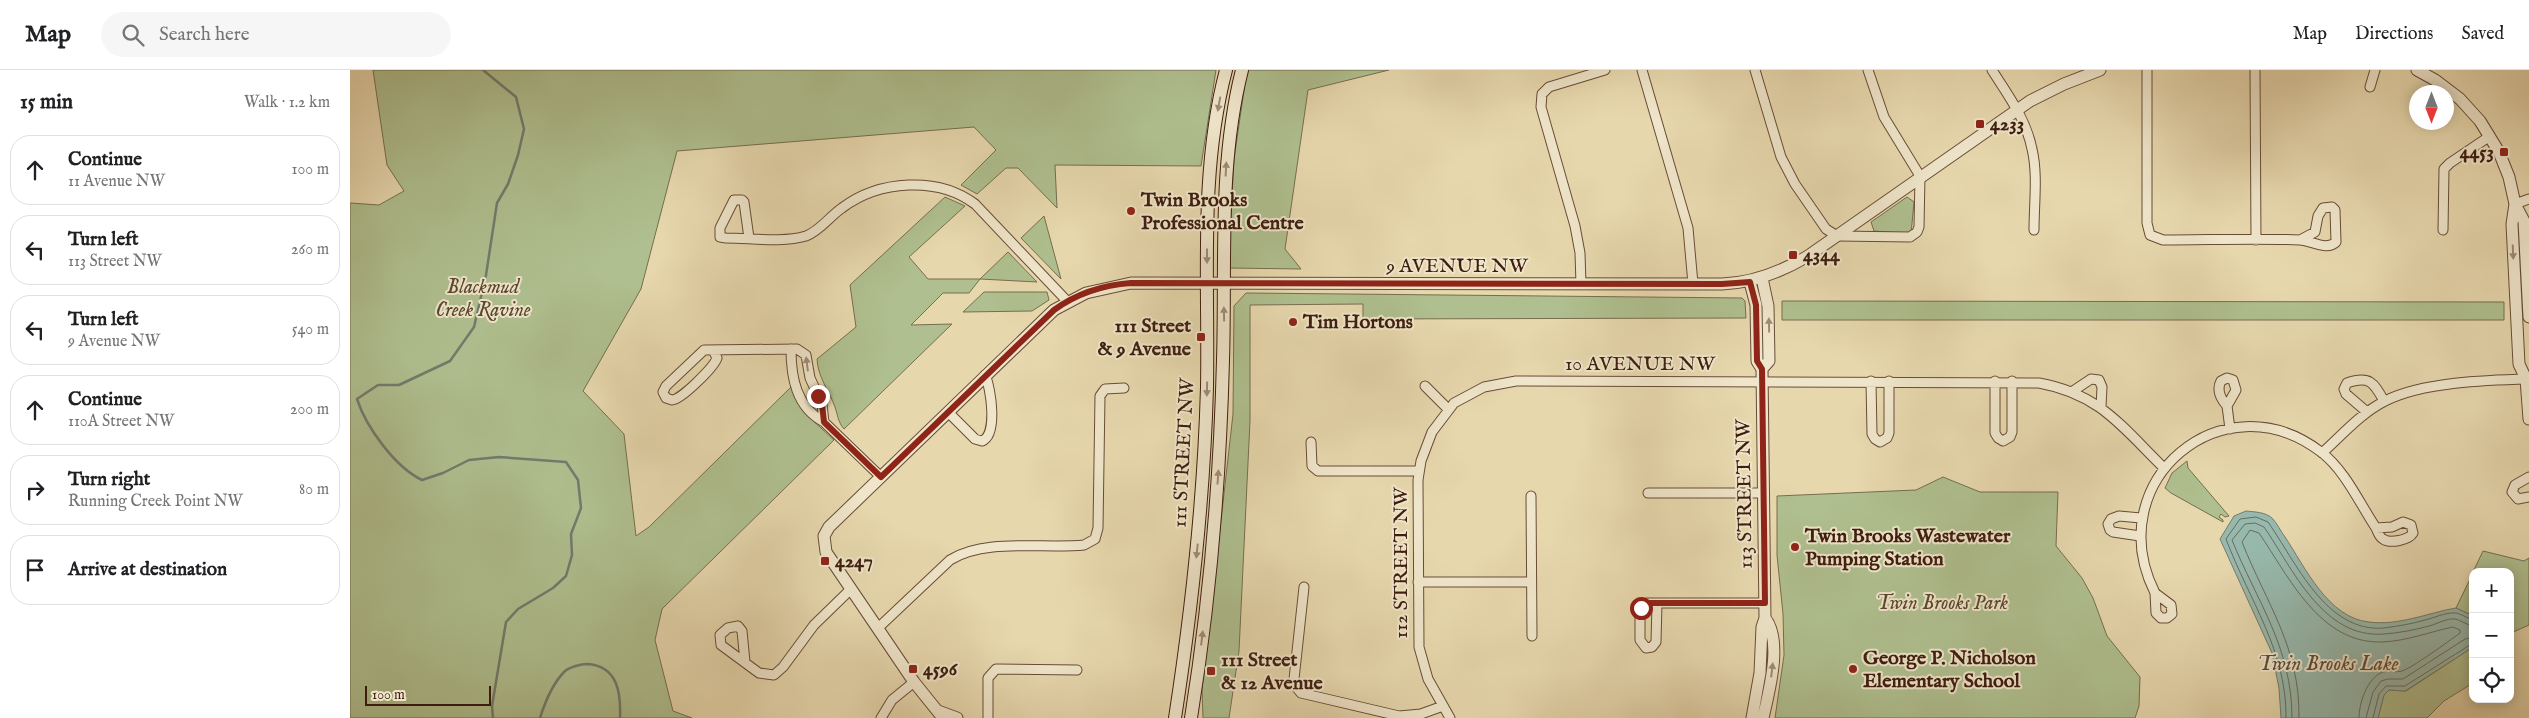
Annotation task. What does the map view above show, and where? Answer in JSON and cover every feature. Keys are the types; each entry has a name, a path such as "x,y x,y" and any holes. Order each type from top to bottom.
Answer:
{"main road":[{"name":"111 STREET NW","path":"1175,718 1192,594 1206,417 1207,212 1211,157 1226,70"},
{"name":"111 STREET NW","path":"1191,718 1218,480 1224,331 1223,283 1227,161 1242,70"},
{"path":"1166,718 1180,686"},
{"path":"1196,686 1198,718"}],"street":[{"path":"1581,284 1577,236 1541,107 1542,94 1554,85 1605,70"},
{"path":"1642,70 1688,228 1693,284"},
{"path":"1755,70 1781,158 1826,229 1837,236 1904,237 1914,235 1919,227 1920,176 1887,123 1868,70"},
{"path":"1992,70 2017,109 2028,134 2033,156 2034,230"},
{"name":"9 AVENUE NW","path":"852,589 826,552 824,536 829,527 985,375 1054,310 1067,301 1096,290 1123,284 1693,284 1750,282 1796,263 2017,109 2064,84 2100,70"},
{"path":"2147,70 2147,223 2151,236 2163,240 2300,240 2332,246 2337,235 2335,210 2332,207 2324,208 2318,216 2315,232 2309,237 2300,240"},
{"path":"2255,70 2256,240"},
{"path":"2370,88 2375,70"},
{"path":"2418,70 2460,99 2490,136 2505,166 2515,204 2524,221 2529,317"},
{"path":"2443,230 2444,169 2490,136"},
{"path":"748,238 744,202 742,200 734,200 720,228 719,235 722,238 748,238 804,236 815,231 850,202 884,189 919,185 941,188 963,196 979,208 1067,301"},
{"path":"2515,204 2529,198"},
{"path":"2515,204 2512,224 2519,364 2528,376 2529,419"},
{"name":"113 STREET NW","path":"1762,278 1768,306 1769,361 1762,369"},
{"name":"113 STREET NW","path":"1750,282 1756,305 1757,361 1762,369 1765,603 1760,673 1752,718"},
{"path":"2515,287 2528,286"},
{"path":"791,349 793,382 802,400 814,416 824,422 881,477"},
{"path":"713,350 717,358 711,367 680,398 672,400 666,398 664,390 698,353 704,350 791,349 800,350 806,355 810,378 822,404 824,422"},
{"path":"948,412 975,439 982,441 988,438 991,432 991,402 990,385 985,375"},
{"path":"2322,453 2367,412 2384,401 2428,388 2528,376"},
{"path":"2073,391 2090,379 2098,380 2102,384 2101,407"},
{"name":"10 AVENUE NW","path":"1448,409 1461,398 1484,388 1516,381 2012,381 2039,383 2073,391 2101,407 2114,417 2164,468"},
{"path":"1871,381 1872,434 1880,442 1885,440 1889,433 1889,381"},
{"path":"1995,381 1995,433 1998,438 2003,440 2008,439 2012,432 2012,381"},
{"path":"2367,412 2346,394 2344,389 2347,383 2370,381 2375,384 2384,401"},
{"path":"1425,386 1448,409"},
{"path":"878,628 950,560 963,553 983,548 1079,546 1091,542 1097,536 1098,528 1100,396 1105,389 1124,388"},
{"path":"2227,406 2230,429"},
{"name":"112 STREET NW","path":"1448,409 1429,437 1419,471 1418,582 1420,653 1428,679 1450,718"},
{"path":"2155,593 2145,569 2140,536 2141,518 2149,492 2164,468 2190,445 2203,438 2230,429 2259,428 2280,432 2304,442 2322,453 2339,472 2376,528"},
{"path":"1311,442 1312,466 1318,471 1419,471"},
{"path":"2529,476 2515,485 2512,492 2518,499 2529,497"},
{"path":"1648,494 1763,493"},
{"path":"1531,496 1532,636"},
{"path":"2140,536 2114,532 2110,530 2108,524 2111,519 2119,516 2141,518"},
{"path":"1418,582 1531,582"},
{"path":"1304,587 1294,679 1298,690 1308,696 1399,716 1421,714 1443,706"},
{"path":"745,662 763,674 777,673 814,625 852,589 914,682 940,715 957,718"},
{"path":"1657,603 1656,642 1652,647 1646,648 1640,640 1640,611 1647,603 1657,603 1765,603"},
{"name":"113 STREET NW","path":"1763,718 1773,661 1772,626 1765,618"},
{"path":"988,718 988,678 991,673 1003,668 1077,670"},
{"path":"881,718 892,700 914,682"}],"green space":[{"name":"Blackmud Creek Ravine","path":"373,70 1216,70 1201,166 1055,165 1057,208 1018,168 1006,168 977,194 961,185 996,150 974,127 677,151 641,289 583,391 624,434 636,536 649,527 791,387 809,417 834,440 662,609 655,640 673,711 692,718 350,718 350,203 379,205 404,191 387,165"},
{"path":"1247,70 1389,70 1308,90 1285,249 1301,269 1228,268 1234,159"},
{"path":"945,197 965,206 909,257 928,279 980,279 969,293 943,293 911,325 952,324 844,429 822,378 817,359 856,327 850,285"},
{"path":"1907,197 1914,202 1911,234 1874,231 1871,222"},
{"path":"1044,216 1061,279 1021,238"},
{"path":"1008,252 1037,282 980,279"},
{"path":"984,292 1047,292 1049,300 1032,311 963,312"},
{"path":"1246,293 1742,298 1745,301 1746,318 1363,319 1363,304 1250,305 1250,421 1239,651 1229,718 1203,718 1202,689 1233,414 1234,306"},
{"path":"1782,301 2504,302 2504,320 1782,320"},
{"path":"2187,461 2188,468 2229,516 2225,517 2221,514 2219,517 2223,522 2165,488 2172,473"},
{"name":"Twin Brooks Park","path":"1943,477 1980,492 2058,492 2056,546 2082,578 2093,598 2107,636 2140,677 2139,706 2135,718 1775,718 1784,655 1783,614 1777,555 1777,496 1916,490"},
{"path":"2483,551 2524,561 2529,558 2529,625 2514,632 2514,568 2475,568"},
{"path":"2469,581 2469,614 2456,608"},
{"path":"2469,650 2469,685 2444,701 2427,718 2378,718 2384,695 2389,690 2406,691"}],"water":[{"name":"Twin Brooks Lake","path":"2246,511 2263,513 2272,518 2319,589 2341,611 2354,618 2380,623 2402,621 2456,608 2469,614 2469,650 2405,691 2389,690 2384,695 2378,718 2281,718 2279,688 2272,653 2220,539 2234,516"}],"waterway":[{"path":"483,70 516,97 524,129 518,155 508,184 497,203 486,275 474,327 450,361 399,385 378,385 357,399 374,434 402,466 422,480 443,473 469,460 499,457 566,462 578,480 581,508 571,534 572,555 566,576 553,588 518,609 506,622 492,706 493,718"},
{"path":"540,718 550,693 565,671 587,664 605,670 616,682 620,699 620,718"}],"place":[{"name":"4233","path":"1980,124"},
{"name":"4453","path":"2504,152"},
{"name":"Twin Brooks Professional Centre","path":"1131,211"},
{"name":"4344","path":"1793,255"},
{"name":"Tim Hortons","path":"1293,322"},
{"name":"111 Street & 9 Avenue","path":"1201,337"},
{"name":"Twin Brooks Wastewater Pumping Station","path":"1795,547"},
{"name":"4247","path":"825,561"},
{"name":"4596","path":"913,669"},
{"name":"George P. Nicholson Elementary School","path":"1853,669"},
{"name":"111 Street & 12 Avenue","path":"1211,671"}],"route":[{"path":"818,396 822,404 824,422 881,477 1054,310 1076,296 1106,287 1131,283 1722,284 1750,282 1756,305 1757,361 1762,369 1765,603 1647,603 1641,608"}]}
